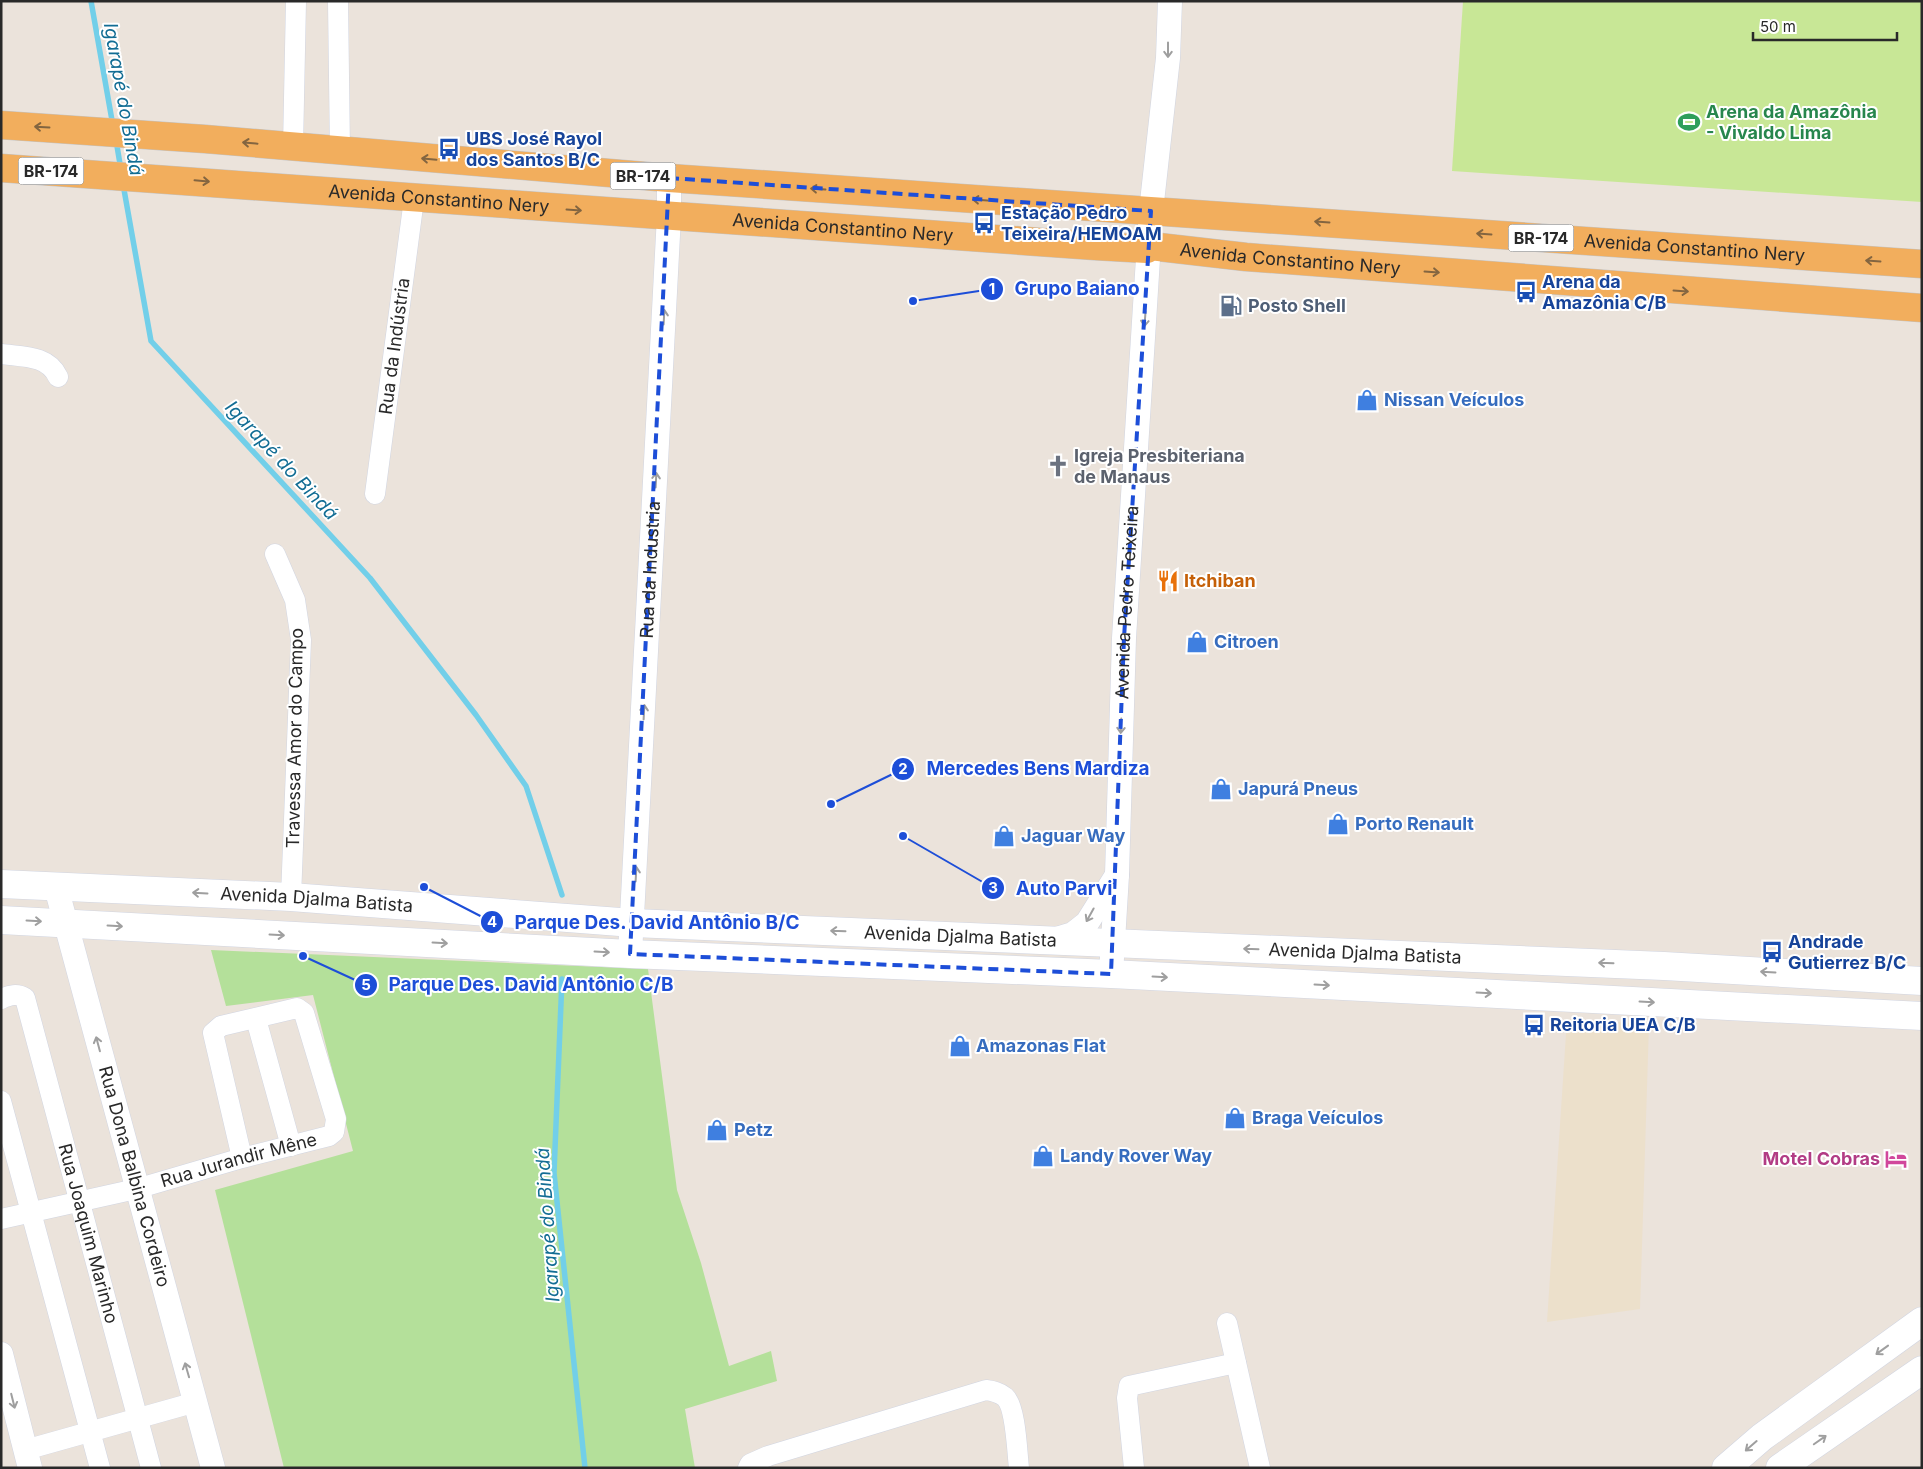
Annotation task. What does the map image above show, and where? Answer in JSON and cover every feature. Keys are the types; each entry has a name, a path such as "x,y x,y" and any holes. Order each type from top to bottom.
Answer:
{"highway":[{"name":"Avenida Constantino Nery","path":"1,125 136,134 669,178 1922,264"},
{"name":"Avenida Constantino Nery","path":"1,168 414,199 1147,249 1150,246 1246,257 1922,308"}],"main road":[{"name":"Avenida Djalma Batista","path":"1,884 291,897 633,923 1664,966 1922,981"},
{"name":"Avenida Djalma Batista","path":"1,920 630,954 1111,974 1922,1016"},
{"path":"1726,1468 1762,1436 1922,1321"},
{"path":"1781,1468 1922,1370"}],"street":[{"path":"293,147 296,1"},
{"path":"338,1 340,152"},
{"name":"Avenida Pedro Teixeira","path":"1111,974 1117,875 1124,638 1151,211 1168,58 1170,1"},
{"name":"Rua da Industria","path":"630,954 670,216 669,178"},
{"name":"Rua da Indústria","path":"375,494 414,199"},
{"path":"1,354 47,362 54,367 58,377"},
{"name":"Travessa Amor do Campo","path":"275,554 294,600 301,640 291,897"},
{"path":"1048,941 1073,934 1087,923 1117,875"},
{"name":"Rua Dona Balbina Cordeiro","path":"56,886 136,1189 213,1468"},
{"name":"Rua Joaquim Marinho","path":"1,998 12,995 21,995 25,998 136,1418 151,1468"},
{"name":"Rua Jurandir Mêne","path":"1,1219 136,1189 242,1158 329,1136 334,1132 336,1119 304,1013 297,1008 289,1008 256,1019"},
{"path":"242,1158 213,1039 216,1029 221,1026 256,1019 291,1146"},
{"path":"1,1101 100,1468"},
{"path":"1227,1324 1260,1468"},
{"path":"1,1354 28,1459 90,1432 196,1402"},
{"path":"1134,1468 1127,1398 1129,1386 1236,1363"},
{"path":"748,1468 750,1464 768,1456 986,1390 996,1392 1006,1398 1011,1408 1019,1468"}],"highlighted area":[{"path":"669,178 1151,211 1124,638 1111,974 630,954"}],"shaded area":[{"path":"1567,1019 1649,1024 1640,1309 1547,1322"}],"green space":[{"name":"Arena da Amazônia - Vivaldo Lima","path":"1463,1 1922,1 1922,202 1452,171"},
{"path":"211,950 648,969 677,1190 701,1263 729,1366 771,1351 777,1381 685,1409 695,1468 284,1468 215,1190 353,1151 313,995 226,1006"}],"waterway":[{"name":"Igarapé do Bindá","path":"91,1 113,126"},
{"name":"Igarapé do Bindá","path":"116,140 121,170"},
{"name":"Igarapé do Bindá","path":"123,184 151,341 370,578 476,715 526,786 562,895"},
{"name":"Igarapé do Bindá","path":"562,979 554,1173 585,1468"}],"place":[{"name":"Arena da Amazônia - Vivaldo Lima","path":"1689,122"},
{"name":"UBS José Rayol dos Santos B/C","path":"449,149"},
{"name":"Estação Pedro Teixeira/HEMOAM","path":"984,223"},
{"name":"Arena da Amazônia C/B","path":"1526,292"},
{"name":"Grupo Baiano","path":"913,301"},
{"name":"Posto Shell","path":"1231,306"},
{"name":"Nissan Veículos","path":"1367,400"},
{"name":"Igreja Presbiteriana de Manaus","path":"1058,466"},
{"name":"Itchiban","path":"1168,581"},
{"name":"Citroen","path":"1197,642"},
{"name":"Japurá Pneus","path":"1221,789"},
{"name":"Mercedes Bens Mardiza","path":"831,804"},
{"name":"Porto Renault","path":"1338,824"},
{"name":"Auto Parvi","path":"903,836"},
{"name":"Jaguar Way","path":"1004,836"},
{"name":"Parque Des. David Antônio B/C","path":"424,887"},
{"name":"Andrade Gutierrez B/C","path":"1772,952"},
{"name":"Parque Des. David Antônio C/B","path":"303,956"},
{"name":"Reitoria UEA C/B","path":"1534,1025"},
{"name":"Amazonas Flat","path":"960,1046"},
{"name":"Braga Veículos","path":"1235,1118"},
{"name":"Petz","path":"717,1130"},
{"name":"Landy Rover Way","path":"1043,1156"},
{"name":"Motel Cobras","path":"1896,1159"}]}
